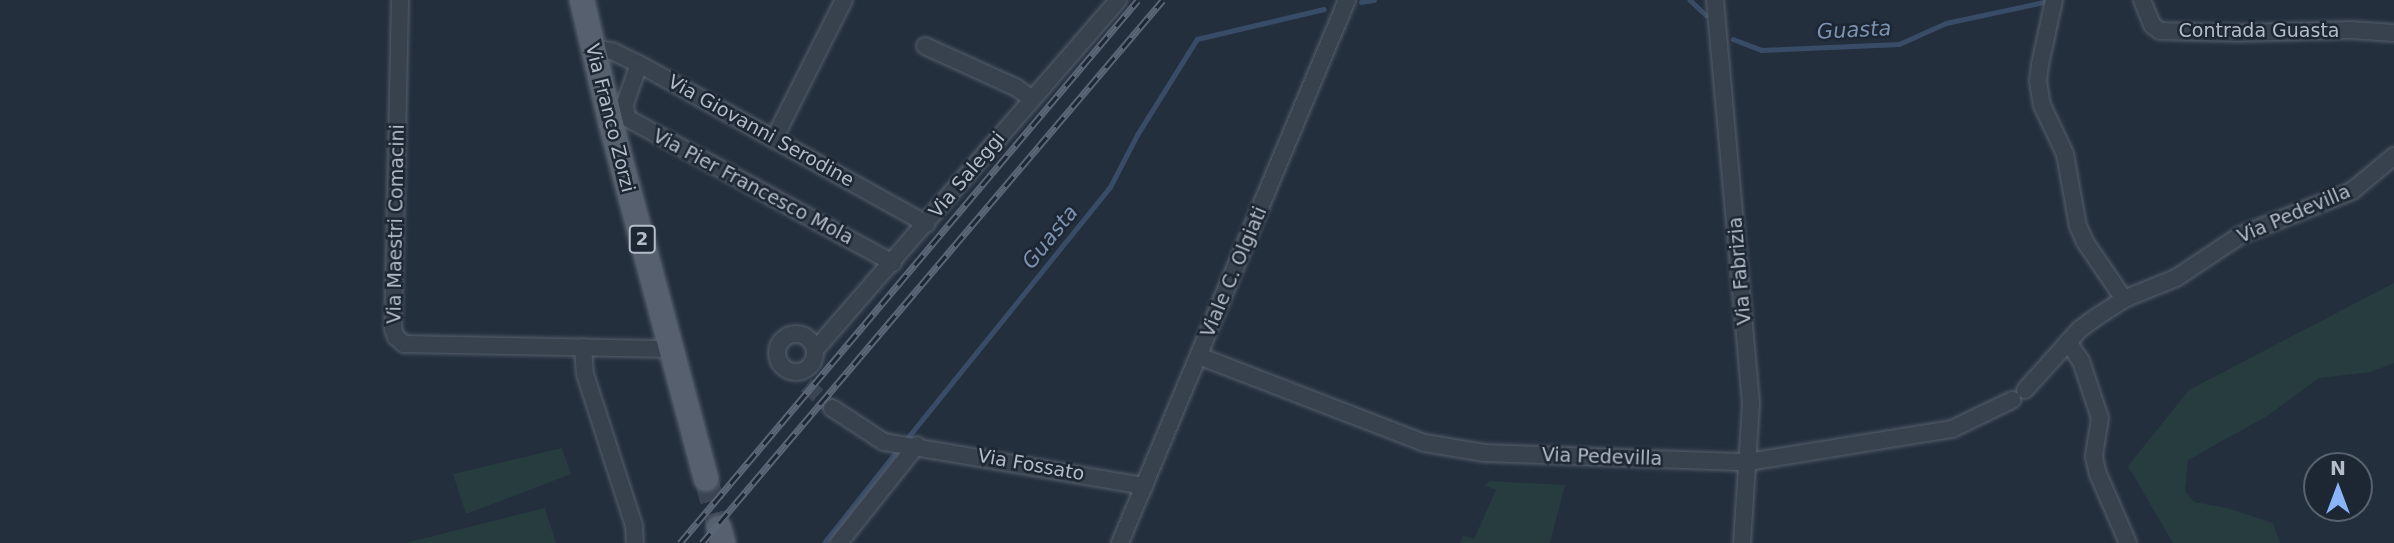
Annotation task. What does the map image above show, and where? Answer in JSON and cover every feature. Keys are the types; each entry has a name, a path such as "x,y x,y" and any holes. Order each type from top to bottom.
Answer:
{"main road":[{"name":"Via Franco Zorzi","path":"582,0 592,48 706,478"}],"street":[{"name":"Via Maestri Comacini","path":"400,0 393,330 396,338 404,344 671,349"},
{"path":"774,139 844,0"},
{"name":"Via Saleggi","path":"816,349 810,339 799,333 782,340 777,351 780,363 801,378 810,366 816,349 1118,0"},
{"name":"Viale C. Olgiati","path":"1120,543 1347,0"},
{"name":"Via Fabrizia","path":"1715,0 1751,404 1742,543"},
{"name":"Contrada Guasta","path":"2142,0 2152,25 2160,31 2238,33 2351,30 2394,33"},
{"path":"2054,3 2038,81 2042,105 2065,154 2078,226 2084,242 2124,299"},
{"path":"925,46 1017,88 1031,98"},
{"name":"Via Giovanni Serodine","path":"592,48 612,51 639,64 926,224"},
{"name":"Via Pier Francesco Mola","path":"639,64 625,104 625,114 630,120 893,263"},
{"name":"Via Pedevilla","path":"1199,356 1366,422 1447,448 1484,453 1748,462 1948,430 2019,395 2088,323 2124,299 2176,278 2241,235 2352,191 2394,156"},
{"path":"2068,342 2081,361 2100,418 2094,457 2098,474 2128,543"},
{"path":"583,347 585,374 634,526 635,543"},
{"name":"Via Fossato","path":"832,408 884,442 1144,486"},
{"path":"839,543 913,445"}],"green space":[{"path":"2394,283 2394,363 2371,372 2319,378 2267,416 2188,460 2185,491 2194,502 2227,508 2273,523 2280,543 2173,543 2128,466 2189,390"},
{"path":"562,448 571,474 466,514 453,474"},
{"path":"1490,481 1565,485 1550,543 1460,543 1463,536 1474,539 1496,490 1485,485"},
{"path":"545,508 556,543 406,543"}],"waterway":[{"name":"Guasta","path":"1361,2 1374,0"},
{"name":"Guasta","path":"1690,0 1706,15"},
{"name":"Guasta","path":"1733,39 1761,50 1899,44 1946,23 2049,1"},
{"name":"Guasta","path":"905,441 1110,187 1137,135 1197,39 1324,9"},
{"name":"Guasta","path":"824,543 899,448"}],"tunnel":[{"path":"806,385 832,408"},
{"path":"706,478 719,528"}],"railway":[{"path":"680,543 1138,0"},
{"path":"702,543 1163,0"}]}
